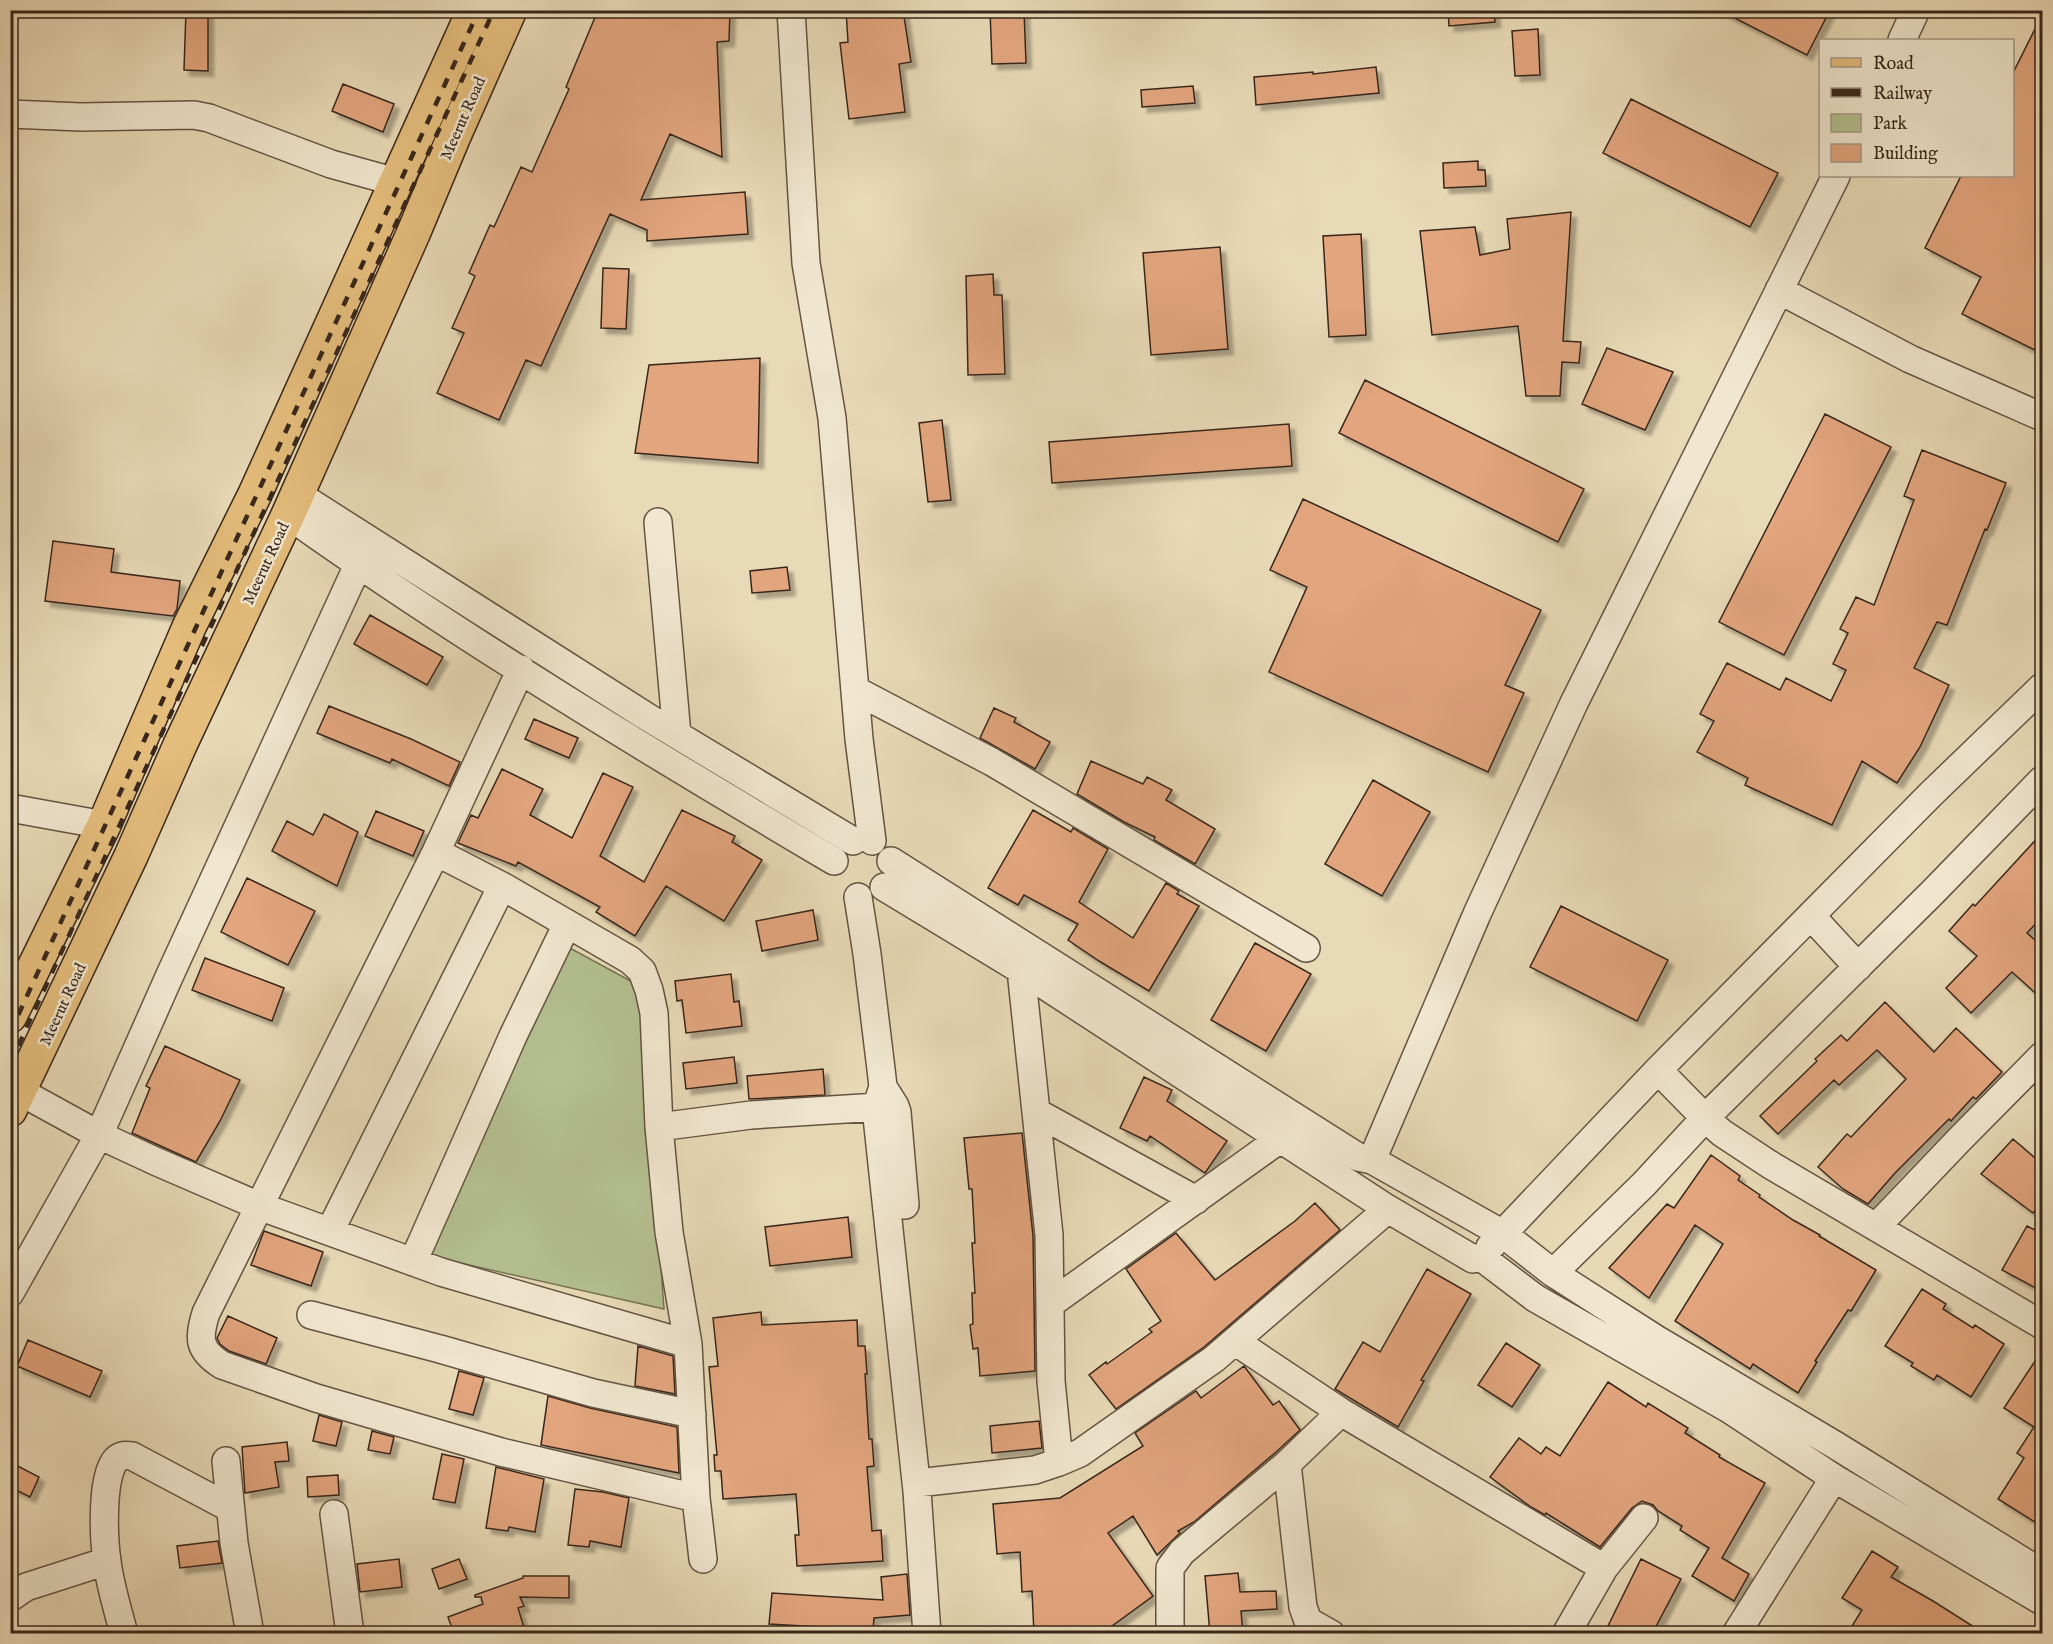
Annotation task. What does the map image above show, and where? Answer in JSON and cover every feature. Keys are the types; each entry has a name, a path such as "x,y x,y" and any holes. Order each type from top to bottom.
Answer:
{"main road":[{"name":"Meerut Road","path":"10,1016 104,825 189,627 259,484 474,10"},
{"name":"Meerut Road","path":"14,1096 292,505 510,10"},
{"path":"259,484 292,505"}],"street":[{"path":"791,10 806,263 832,418 865,796 863,841"},
{"path":"1902,39 1916,10"},
{"path":"10,114 81,117 194,115 209,118 331,164 396,182"},
{"path":"1372,1160 1477,914 1574,703 1836,177"},
{"path":"1779,290 1910,359 2043,417"},
{"path":"292,505 342,538 677,735 863,841 880,845 887,852 891,861 892,870 889,879 884,887 872,895 858,897 841,888 836,880 834,861 845,845 863,841"},
{"path":"658,522 677,735"},
{"path":"342,538 358,565 729,799 834,861"},
{"path":"10,1293 99,1135 358,565"},
{"path":"521,669 436,852 206,1312 200,1331 202,1346 210,1357 239,1372 316,1398 501,1452 696,1498"},
{"path":"884,887 1021,970 1388,1209 1473,1258 1481,1257 1658,1070 1930,794 2043,687"},
{"path":"855,690 992,762 1306,948"},
{"path":"1553,1273 1644,1184 1705,1118 2043,780"},
{"path":"10,808 104,825"},
{"path":"436,852 502,886 630,960 642,971 654,1013 659,1127 669,1232 688,1344 696,1498 703,1559"},
{"path":"891,861 1358,1157 1372,1160 1503,1234 1553,1273 1656,1339 1835,1445 2043,1573"},
{"path":"330,1232 502,886"},
{"path":"858,897 885,1100 899,1329 925,1482 944,1634"},
{"path":"1811,916 1858,967"},
{"path":"413,1262 513,1036 567,924"},
{"path":"1021,970 1050,1235 1051,1381 1059,1462"},
{"path":"1877,1226 2043,1056"},
{"path":"1658,1070 1705,1118 1769,1164 2038,1315"},
{"path":"14,1096 259,1206 441,1272 688,1344"},
{"path":"659,1127 885,1100"},
{"path":"1036,1112 1196,1200"},
{"path":"1050,1304 1280,1139"},
{"path":"925,1482 1035,1470 1080,1453 1236,1342 1388,1209"},
{"path":"1481,1257 1535,1298 1729,1409 1834,1478 2043,1601"},
{"path":"310,1315 440,1349 592,1393 692,1414"},
{"path":"1236,1342 1341,1412 1605,1568"},
{"path":"1170,1634 1170,1568 1182,1552 1287,1464 1341,1412"},
{"path":"124,1634 107,1562 103,1521 107,1486 115,1461 119,1457 132,1456 230,1508"},
{"path":"226,1461 234,1543 250,1634"},
{"path":"1287,1464 1303,1606 1308,1621 1331,1634"},
{"path":"1736,1634 1834,1478"},
{"path":"925,1482 927,1634"},
{"path":"334,1514 350,1634"},
{"path":"1566,1634 1605,1568 1644,1518"},
{"path":"16,1588 107,1562"}],"green space":[{"path":"568,947 638,985 648,1084 664,1309 429,1256"}],"building":[{"path":"186,10 208,10 208,71 184,70"},
{"path":"598,10 730,10 729,41 717,42 722,157 670,134 641,200 745,192 748,234 647,241 647,230 610,214 541,366 526,360 499,420 437,393 464,333 452,328 475,276 469,273 490,225 494,227 521,167 532,172 569,89 566,87"},
{"path":"846,10 903,10 911,62 899,64 905,112 849,119 840,43 848,42"},
{"path":"990,10 1024,10 1026,63 992,64"},
{"path":"1448,10 1494,10 1495,22 1449,26"},
{"path":"1719,10 1830,10 1807,55"},
{"path":"2043,13 2043,354 1962,314 1981,277 1925,248 1960,177 2014,177 2014,71"},
{"path":"1538,29 1540,75 1515,76 1512,31"},
{"path":"1376,67 1379,93 1256,105 1254,77 1313,72 1313,74"},
{"path":"343,84 394,104 383,132 332,111"},
{"path":"1193,86 1195,103 1142,107 1141,90"},
{"path":"1631,99 1778,173 1750,227 1603,153"},
{"path":"1478,161 1478,170 1485,170 1486,186 1444,188 1443,163"},
{"path":"1571,212 1563,341 1581,342 1579,363 1562,362 1560,396 1526,396 1518,326 1432,335 1420,231 1475,227 1480,255 1510,249 1507,219"},
{"path":"1361,234 1366,335 1329,337 1323,236"},
{"path":"1220,247 1228,349 1151,355 1143,253"},
{"path":"603,268 629,269 626,329 601,328"},
{"path":"993,274 994,295 1002,295 1005,374 968,375 966,276"},
{"path":"1607,348 1673,372 1645,430 1582,404"},
{"path":"760,358 758,463 635,453 649,365"},
{"path":"1365,380 1584,489 1558,542 1339,433"},
{"path":"1825,414 1891,447 1784,655 1719,622"},
{"path":"942,420 951,500 928,502 919,423"},
{"path":"1289,424 1292,466 1052,483 1049,442"},
{"path":"1922,450 2006,483 1947,625 1937,622 1914,668 1949,685 1920,747 1897,783 1862,761 1832,825 1745,785 1748,778 1697,752 1714,721 1700,714 1727,663 1780,690 1786,678 1831,701 1846,670 1833,664 1848,633 1840,629 1856,597 1874,605 1914,500 1904,496"},
{"path":"1303,499 1541,610 1505,685 1524,693 1488,772 1269,672 1307,587 1270,570"},
{"path":"53,541 114,549 111,572 180,581 177,609 173,616 45,601"},
{"path":"787,567 790,590 752,593 750,571"},
{"path":"370,615 443,657 427,685 354,644"},
{"path":"329,706 411,739 460,762 449,786 392,759 390,763 317,733"},
{"path":"994,708 1016,718 1014,722 1050,742 1035,769 980,738"},
{"path":"534,719 578,738 569,758 525,739"},
{"path":"1091,761 1143,784 1147,777 1172,790 1166,800 1215,829 1195,864 1154,840 1155,837 1124,822 1077,794"},
{"path":"502,769 543,789 530,815 572,838 603,773 633,787 600,856 644,882 682,810 735,836 732,842 762,860 724,921 666,886 635,936 596,912 600,907 518,862 516,866 458,843 471,815 478,818"},
{"path":"1373,780 1430,812 1382,896 1325,864"},
{"path":"1033,810 1071,832 1073,828 1108,849 1079,902 1133,938 1166,883 1179,891 1177,894 1199,906 1149,991 1068,940 1078,924 1024,895 1018,905 988,888"},
{"path":"376,811 424,831 413,856 365,836"},
{"path":"324,814 358,832 337,886 272,851 287,821 313,835"},
{"path":"2043,832 2043,916 2027,933 2043,947 2043,1000 2012,972 1971,1013 1946,988 1977,956 1949,931"},
{"path":"247,878 315,911 288,965 221,932"},
{"path":"1561,906 1668,960 1637,1021 1530,967"},
{"path":"813,910 818,940 762,951 756,921"},
{"path":"1255,943 1311,974 1266,1051 1211,1020"},
{"path":"205,958 284,988 272,1021 192,990"},
{"path":"731,974 734,1002 739,1001 742,1026 686,1033 682,1000 677,1001 675,981"},
{"path":"1885,1002 1934,1052 1956,1028 2002,1072 1976,1099 1973,1097 1951,1121 1949,1119 1895,1173 1868,1204 1843,1189 1818,1167 1847,1134 1851,1137 1906,1079 1877,1050 1839,1085 1834,1080 1778,1134 1760,1116 1841,1035 1847,1041"},
{"path":"165,1046 240,1080 196,1162 132,1133 150,1088 146,1086"},
{"path":"734,1057 737,1083 686,1089 683,1063"},
{"path":"823,1069 825,1095 749,1099 747,1076"},
{"path":"1144,1077 1172,1090 1167,1101 1227,1141 1205,1173 1150,1136 1147,1141 1120,1128"},
{"path":"1022,1133 1033,1236 1035,1371 980,1376 978,1348 973,1349 970,1325 973,1324 972,1293 975,1293 972,1243 975,1243 972,1189 969,1189 964,1138"},
{"path":"2013,1139 2043,1165 2043,1201 2033,1213 1981,1174"},
{"path":"1711,1155 1740,1176 1738,1180 1760,1195 1759,1197 1876,1270 1851,1311 1848,1310 1815,1361 1817,1362 1798,1393 1753,1364 1750,1369 1675,1321 1723,1244 1695,1225 1649,1298 1609,1268 1667,1204 1674,1208"},
{"path":"1315,1203 1340,1230 1204,1347 1116,1409 1089,1375 1152,1332 1149,1329 1161,1321 1126,1269 1176,1233 1215,1280 1295,1221"},
{"path":"848,1217 852,1257 770,1266 765,1227"},
{"path":"2027,1226 2043,1234 2043,1292 2002,1270"},
{"path":"264,1231 323,1252 311,1286 251,1265"},
{"path":"1427,1269 1471,1294 1421,1380 1424,1381 1398,1427 1335,1389 1363,1342 1380,1352"},
{"path":"1922,1289 1946,1304 1943,1309 1973,1328 1975,1325 2004,1344 1971,1397 1937,1375 1934,1380 1911,1366 1913,1363 1885,1346"},
{"path":"761,1312 762,1325 857,1320 858,1346 865,1346 869,1439 872,1439 874,1466 867,1467 872,1531 881,1530 883,1561 797,1566 795,1535 799,1535 796,1494 723,1499 721,1471 715,1471 714,1455 717,1455 709,1367 718,1366 713,1318"},
{"path":"228,1316 277,1338 266,1364 229,1351 220,1344 217,1338"},
{"path":"28,1340 102,1371 90,1397 17,1366"},
{"path":"1506,1343 1540,1365 1512,1407 1478,1385"},
{"path":"638,1346 673,1356 675,1394 635,1386"},
{"path":"2043,1349 2043,1527 1998,1499 2024,1458 2017,1453 2034,1427 2004,1408"},
{"path":"1244,1366 1273,1405 1279,1401 1300,1430 1194,1522 1178,1531 1180,1533 1157,1555 1133,1516 1108,1533 1153,1596 1101,1634 1034,1634 1032,1591 1022,1592 1020,1552 997,1554 993,1504 1060,1498 1143,1446 1135,1433 1196,1391 1201,1398"},
{"path":"459,1371 484,1378 473,1415 449,1409"},
{"path":"1608,1382 1646,1407 1648,1403 1688,1428 1685,1433 1720,1455 1719,1457 1765,1483 1722,1558 1749,1574 1734,1601 1692,1576 1709,1548 1680,1530 1682,1526 1658,1511 1653,1505 1642,1501 1632,1508 1600,1547 1546,1513 1545,1515 1531,1507 1490,1477 1519,1438 1541,1454 1546,1447 1560,1456"},
{"path":"548,1396 590,1408 677,1427 679,1473 541,1445"},
{"path":"319,1415 342,1422 336,1446 313,1441"},
{"path":"1039,1421 1042,1448 992,1453 990,1426"},
{"path":"372,1431 394,1437 390,1454 368,1450"},
{"path":"287,1442 289,1461 275,1462 279,1487 245,1493 242,1447"},
{"path":"442,1454 464,1459 455,1503 433,1499"},
{"path":"10,1462 39,1477 30,1497 10,1487"},
{"path":"496,1467 544,1479 535,1532 509,1527 508,1531 486,1528"},
{"path":"338,1475 339,1495 308,1497 307,1477"},
{"path":"575,1489 629,1498 621,1547 590,1541 589,1547 568,1545"},
{"path":"218,1541 222,1563 180,1568 177,1546"},
{"path":"1872,1551 1898,1567 1891,1577 1985,1634 1847,1634 1862,1610 1842,1598"},
{"path":"399,1559 402,1587 360,1592 357,1564"},
{"path":"459,1559 467,1579 439,1589 432,1569"},
{"path":"1641,1559 1681,1579 1652,1634 1604,1634"},
{"path":"1238,1573 1240,1592 1276,1591 1277,1609 1241,1611 1243,1634 1210,1634 1205,1576"},
{"path":"907,1574 910,1615 874,1618 873,1630 769,1624 772,1593 883,1600 881,1577"},
{"path":"523,1576 569,1576 569,1598 520,1597 524,1606 518,1608 526,1634 454,1634 448,1617 483,1604 481,1597 475,1597 475,1595 523,1578"}],"railway":[{"path":"10,1033 479,10"},
{"path":"10,1064 494,10"}]}
